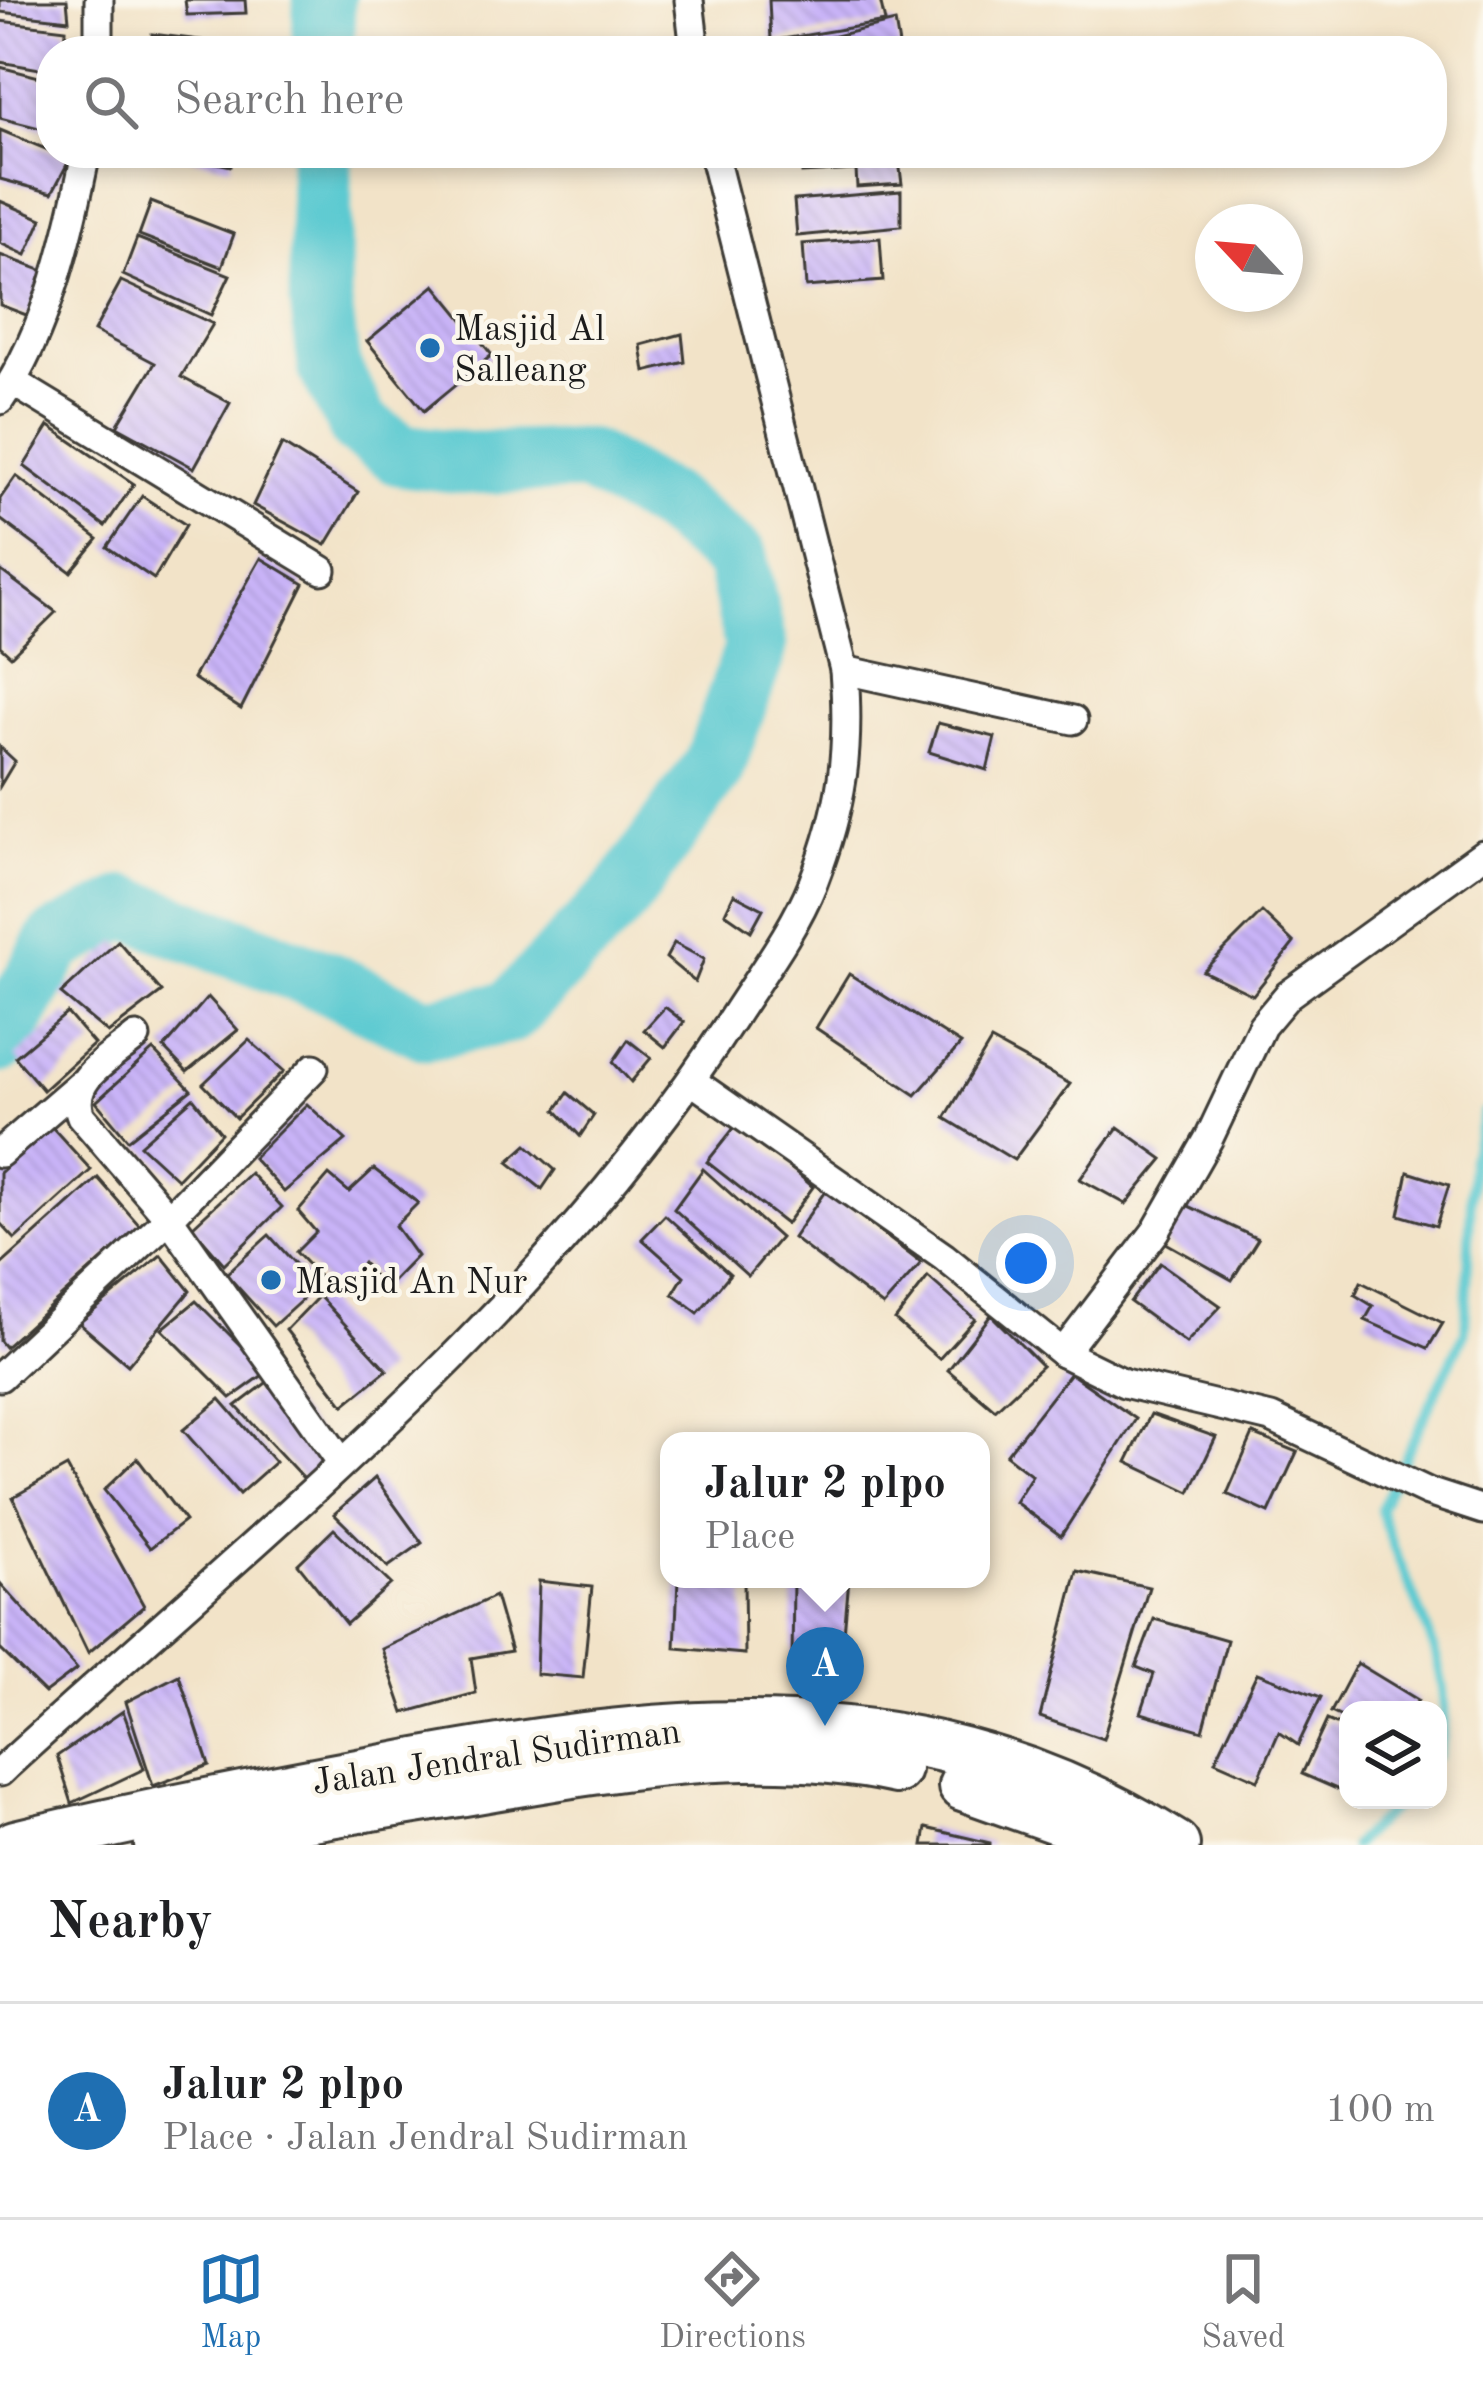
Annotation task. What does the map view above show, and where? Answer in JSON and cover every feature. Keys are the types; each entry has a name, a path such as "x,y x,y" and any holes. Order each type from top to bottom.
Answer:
{"highway":[{"name":"Jalan Jendral Sudirman","path":"15,1845 207,1799 526,1743 722,1722 814,1725 968,1754 1076,1789 1175,1845"},
{"name":"Jalan Jendral Sudirman","path":"159,1845 597,1768 775,1755 889,1768 987,1792 1128,1845"}],"street":[{"path":"98,36 99,0"},
{"path":"689,0 693,36"},
{"path":"83,168 69,227 6,391 322,570"},
{"path":"0,1772 342,1462 521,1283 606,1190 692,1081 811,888 834,821 850,744 844,670 717,168"},
{"path":"844,670 1073,720"},
{"path":"1063,1353 1156,1231 1275,1010 1328,961 1483,854"},
{"path":"0,1153 136,1037"},
{"path":"0,1377 169,1218 314,1069"},
{"path":"692,1081 944,1257 1063,1353 1124,1383 1270,1418 1428,1492 1483,1510"},
{"path":"80,1085 75,1101 81,1116 169,1218 342,1462"}],"building":[{"path":"0,0 67,0 69,20 0,12"},
{"path":"185,0 245,0 246,13 187,15"},
{"path":"769,0 880,0 885,22 801,36 771,36"},
{"path":"0,21 66,29 66,36 36,36 36,68 0,62"},
{"path":"895,22 897,36 835,36"},
{"path":"0,67 36,76 36,127 0,118"},
{"path":"0,130 36,145 36,168 65,168 52,193 0,179"},
{"path":"802,168 900,168 902,184 857,187 856,170 802,173"},
{"path":"901,191 901,226 797,236 794,200"},
{"path":"0,201 42,219 26,255 0,243"},
{"path":"151,202 234,234 222,267 139,235"},
{"path":"137,238 230,275 211,315 123,275"},
{"path":"880,238 883,281 806,287 803,244"},
{"path":"0,255 46,272 29,316 0,305"},
{"path":"121,281 213,324 181,377 230,403 194,468 117,426 155,363 94,331"},
{"name":"Masjid Al Salleang","path":"435,285 492,355 424,411 367,341"},
{"path":"682,334 685,362 645,372 641,345"},
{"path":"49,426 134,484 105,526 24,466"},
{"path":"282,444 358,492 326,545 253,505"},
{"path":"16,476 98,539 71,572 0,519 0,499"},
{"path":"142,496 186,525 154,579 107,547"},
{"path":"261,558 304,584 241,709 193,678"},
{"path":"0,570 56,612 11,656 0,646"},
{"path":"938,723 995,737 987,770 929,752"},
{"path":"0,747 15,761 0,786"},
{"path":"734,894 763,909 751,931 725,913"},
{"path":"1262,912 1294,943 1253,995 1203,971"},
{"path":"118,941 162,992 108,1033 61,994"},
{"path":"674,943 704,959 695,982 666,958"},
{"path":"849,974 961,1044 916,1095 816,1028"},
{"path":"208,997 238,1030 187,1072 164,1048"},
{"path":"665,1007 684,1022 665,1047 644,1030"},
{"path":"67,1013 94,1044 43,1090 15,1057"},
{"path":"249,1040 284,1071 236,1118 203,1084"},
{"path":"628,1040 651,1058 631,1082 613,1062"},
{"path":"991,1041 1070,1084 1014,1160 945,1118"},
{"path":"153,1050 191,1090 128,1140 96,1102"},
{"path":"568,1093 594,1115 580,1136 556,1110"},
{"path":"193,1098 221,1133 177,1179 140,1145"},
{"path":"307,1104 346,1140 284,1192 253,1158"},
{"path":"738,1123 813,1187 786,1224 707,1162"},
{"path":"51,1126 91,1170 15,1239 0,1223 0,1173"},
{"path":"1118,1127 1163,1159 1126,1204 1080,1179"},
{"path":"527,1145 555,1170 542,1189 508,1162"},
{"path":"374,1169 418,1203 395,1226 417,1256 385,1289 363,1263 336,1294 296,1252 316,1232 298,1211 329,1175 349,1192"},
{"path":"703,1169 780,1238 748,1276 674,1209"},
{"path":"1408,1172 1449,1185 1436,1226 1399,1215"},
{"path":"250,1173 282,1207 224,1264 192,1227"},
{"path":"98,1178 140,1226 5,1347 0,1341 0,1266"},
{"path":"826,1190 921,1263 883,1306 793,1238"},
{"path":"1186,1205 1258,1239 1232,1280 1166,1243"},
{"path":"665,1215 730,1274 698,1313 673,1294 684,1276 642,1239"},
{"name":"Masjid An Nur","path":"269,1235 316,1287 273,1326 226,1274"},
{"path":"161,1255 190,1291 128,1365 79,1323"},
{"path":"1160,1263 1221,1306 1186,1343 1130,1302"},
{"path":"928,1277 975,1319 939,1359 895,1320"},
{"path":"1361,1282 1443,1323 1428,1348 1365,1320 1373,1306 1355,1295"},
{"path":"319,1296 387,1370 344,1405 286,1330"},
{"path":"196,1301 267,1372 231,1398 162,1329"},
{"path":"991,1315 1042,1366 995,1410 948,1370"},
{"path":"1070,1373 1136,1419 1061,1536 1015,1502 1032,1475 1006,1455"},
{"path":"270,1380 332,1449 305,1480 236,1406"},
{"path":"220,1399 275,1462 239,1494 183,1430"},
{"path":"1151,1414 1216,1437 1190,1492 1127,1462"},
{"path":"1253,1434 1297,1452 1269,1513 1227,1494"},
{"path":"137,1458 185,1521 150,1548 104,1490"},
{"path":"67,1467 144,1606 88,1653 13,1497"},
{"path":"375,1478 422,1543 388,1567 334,1514"},
{"path":"334,1529 391,1584 346,1624 298,1564"},
{"path":"1077,1571 1149,1587 1103,1739 1040,1717"},
{"path":"539,1581 592,1587 583,1678 536,1674"},
{"path":"0,1583 77,1669 45,1693 0,1649"},
{"path":"678,1588 744,1588 745,1654 675,1648"},
{"path":"793,1588 848,1588 841,1667 792,1664"},
{"path":"495,1596 511,1651 471,1658 476,1693 404,1713 382,1649"},
{"path":"1154,1619 1227,1640 1203,1731 1141,1713 1154,1674 1136,1667"},
{"path":"1357,1663 1418,1700 1339,1701 1339,1716 1331,1712"},
{"path":"1257,1673 1321,1697 1298,1745 1279,1732 1258,1780 1215,1761"},
{"path":"179,1675 209,1765 153,1786 126,1702"},
{"path":"123,1711 144,1769 72,1803 57,1756"},
{"path":"1327,1720 1339,1725 1339,1790 1302,1774"},
{"path":"926,1828 990,1843 990,1845 923,1845"}],"waterway":[{"path":"323,36 324,0"},
{"path":"0,1042 56,942 126,907 325,981 427,1029 510,1012 621,897 714,766 756,647 736,558 668,504 587,460 468,463 402,455 359,426 329,367 320,296 321,168"},
{"path":"1444,1701 1428,1631 1380,1509 1465,1332 1473,1157 1483,1113"},
{"path":"1353,1845 1392,1809"}],"place":[{"name":"Masjid Al Salleang","path":"430,348"},
{"name":"Masjid An Nur","path":"271,1280"},
{"name":"Jalur 2 plpo","path":"825,1726"}]}
